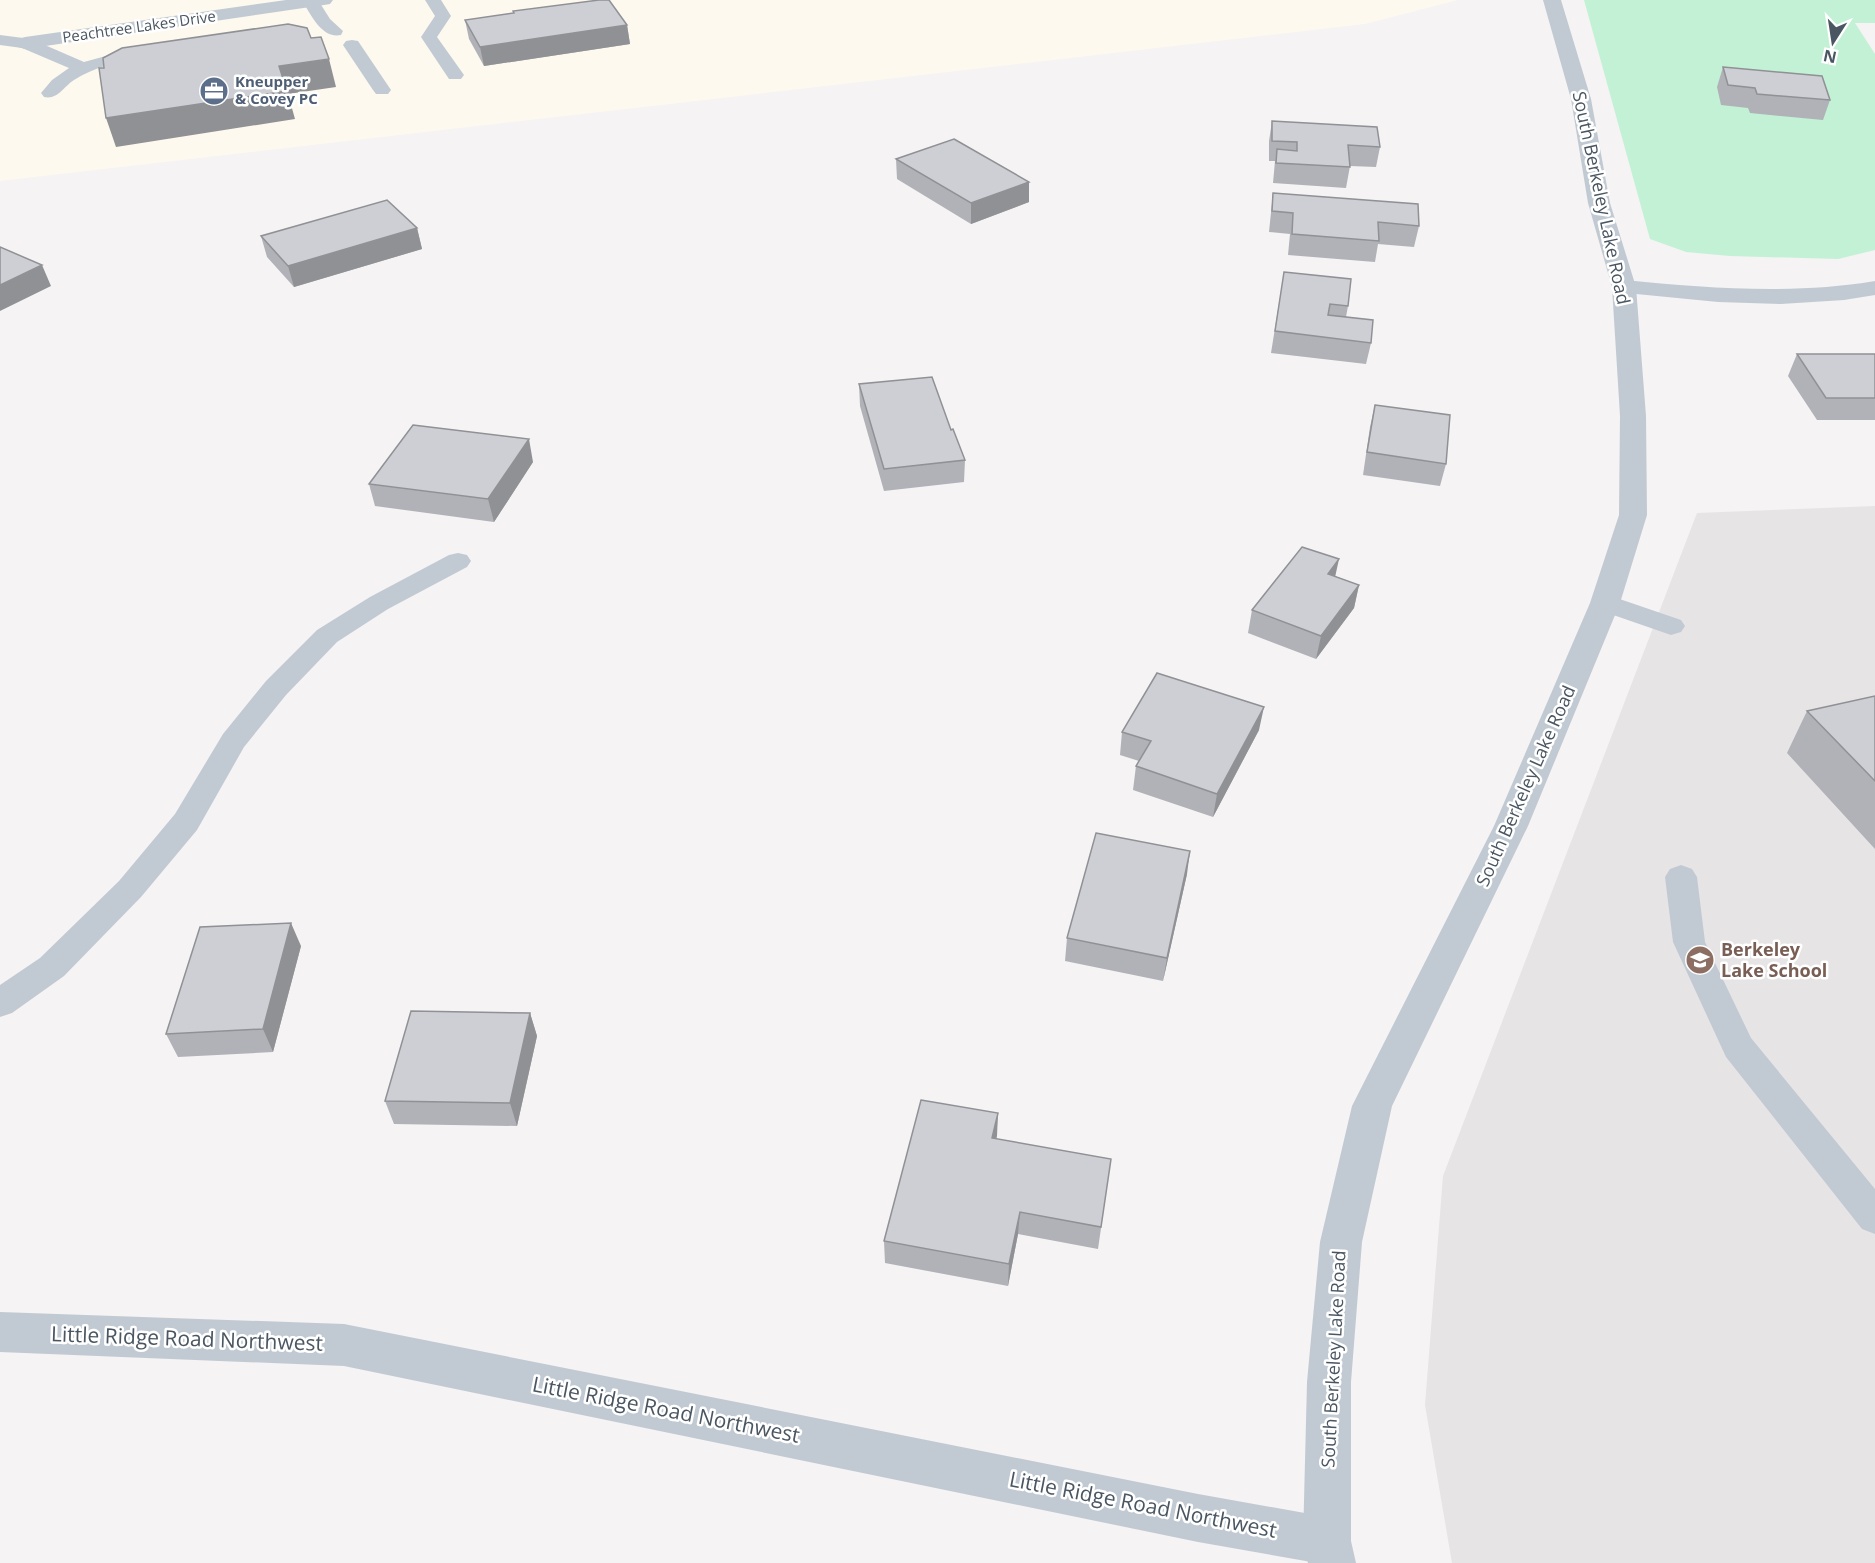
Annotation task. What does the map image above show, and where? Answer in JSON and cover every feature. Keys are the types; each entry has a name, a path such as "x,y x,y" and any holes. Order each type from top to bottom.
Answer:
{"street":[{"name":"South Berkeley Lake Road","path":"1330,1552 1329,1382 1341,1242 1372,1106 1448,957 1511,826 1605,603 1633,514 1633,416 1624,287 1599,203 1581,99 1552,0"},
{"name":"Peachtree Lakes Drive","path":"25,43 318,1"},
{"path":"1624,287 1733,298 1842,294 1875,288"},
{"name":"Little Ridge Road Northwest","path":"0,1332 344,1346 1198,1518 1330,1552"}],"lane":[{"path":"433,0 442,16 429,37 454,75"},
{"path":"303,27 329,27 318,1"},
{"path":"0,40 25,43 82,67"},
{"path":"0,56 25,43"},
{"path":"352,45 382,90"},
{"path":"50,93 58,83 82,67 135,53"},
{"path":"0,1003 52,967 130,889 186,822 232,741 276,688 327,636 379,603 458,561"},
{"path":"1605,603 1671,626"},
{"path":"1681,877 1689,942 1738,1047 1875,1217"}],"shaded area":[{"path":"0,0 1458,0 1365,24 0,181"},
{"name":"Berkeley Lake School","path":"1875,506 1875,1563 1452,1563 1425,1405 1443,1176 1697,513"}],"green space":[{"path":"1584,0 1875,0 1875,23 1855,23 1875,54 1875,250 1838,259 1730,256 1686,252 1650,239"}],"building":[{"path":"609,0 627,25 480,47 465,20 514,13 513,11"},
{"path":"288,24 307,28 311,38 321,37 329,59 279,66 287,91 106,118 99,68 104,68 103,58 122,48"},
{"path":"1723,67 1822,76 1830,100 1757,94 1755,88 1728,85"},
{"path":"1272,121 1377,127 1380,147 1348,145 1350,167 1276,163 1277,149 1297,151 1297,142 1272,141"},
{"path":"954,139 1029,182 971,203 896,159"},
{"path":"1273,193 1418,204 1419,226 1378,222 1379,241 1292,234 1293,213 1272,211"},
{"path":"387,200 417,228 288,266 261,236"},
{"path":"0,247 42,265 0,285"},
{"path":"1284,272 1351,279 1348,306 1330,304 1328,315 1373,320 1371,343 1275,331"},
{"path":"1797,354 1875,354 1875,398 1826,398"},
{"path":"932,377 951,430 953,429 965,460 884,469 859,384"},
{"path":"1375,405 1450,415 1446,464 1367,452"},
{"path":"413,425 529,439 488,499 369,484"},
{"path":"1302,547 1339,559 1328,574 1359,585 1321,636 1252,610"},
{"path":"1157,673 1264,707 1217,794 1136,766 1151,741 1122,732"},
{"path":"1875,696 1875,781 1807,711"},
{"path":"1096,833 1190,851 1167,958 1067,938"},
{"path":"291,923 263,1029 166,1034 200,927"},
{"path":"411,1011 530,1013 510,1103 385,1101"},
{"path":"921,1100 998,1113 992,1138 1111,1159 1101,1227 1020,1212 1009,1264 884,1241"}],"place":[{"name":"Kneupper & Covey PC","path":"214,91"},
{"name":"Berkeley Lake School","path":"1700,960"}]}
